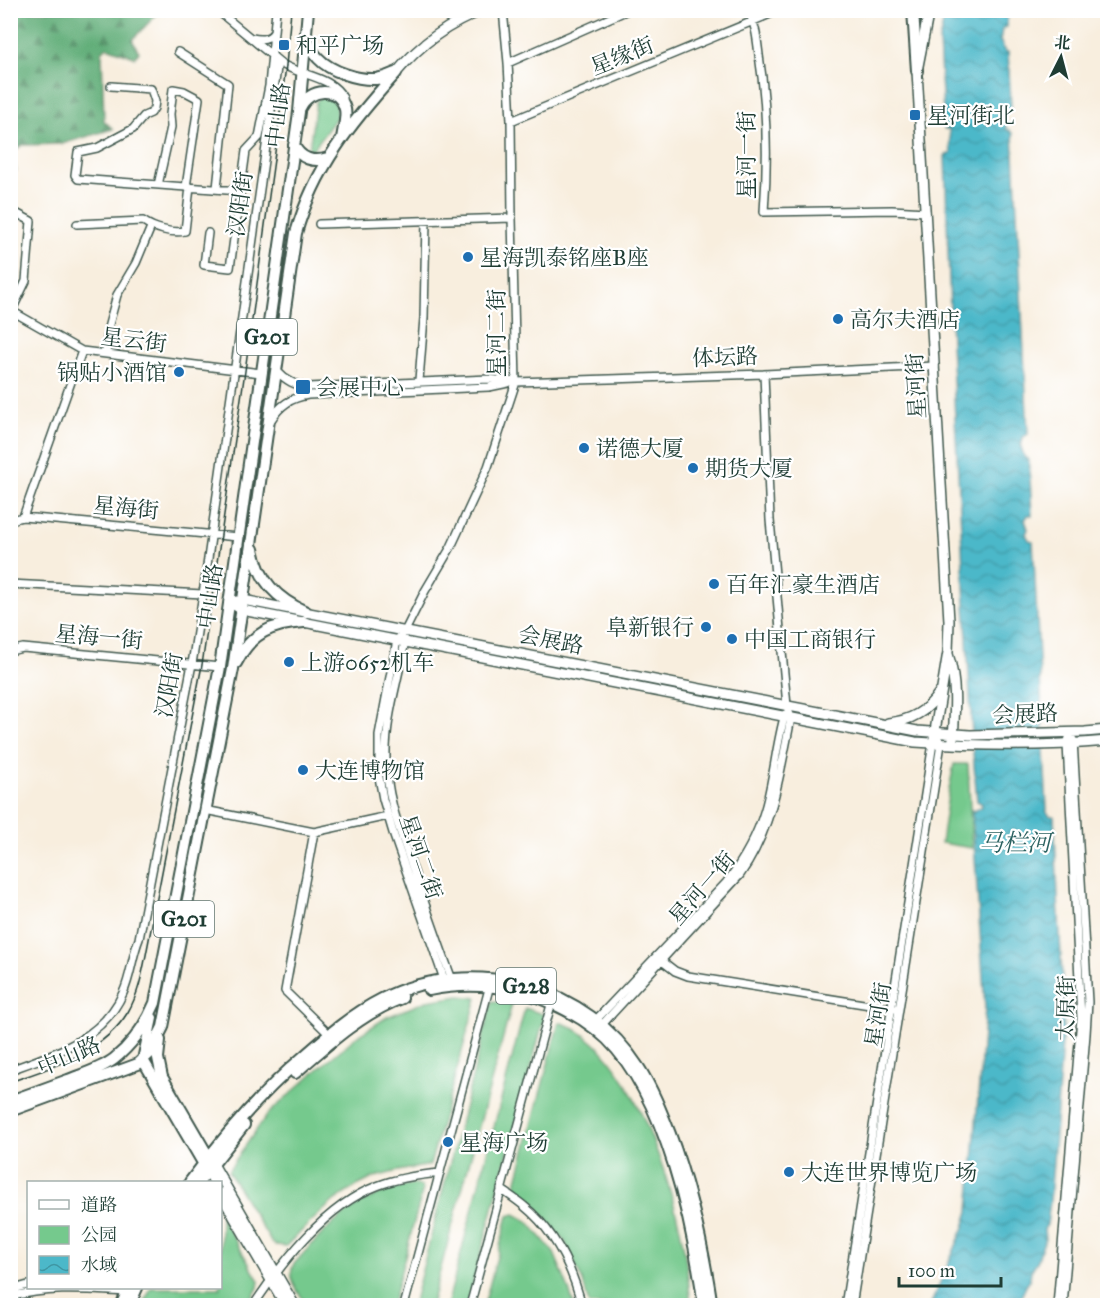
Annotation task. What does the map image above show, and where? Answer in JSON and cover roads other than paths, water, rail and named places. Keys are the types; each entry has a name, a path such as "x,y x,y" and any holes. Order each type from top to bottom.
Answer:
{"highway":[{"name":"中山路","path":"10,1101 90,1072 115,1059 135,1038 155,1003 220,667 299,112 301,85 297,71 308,10"},
{"path":"913,10 917,71"},
{"path":"306,30 312,51 319,60 340,71 374,79 385,78 396,73"},
{"name":"中山路","path":"10,1111 132,1067 143,1060 155,1045 163,1028 233,669 296,233 309,194 328,158 396,73"},
{"path":"299,112 303,102 313,94 326,92 338,98 345,110 342,139"},
{"path":"294,145 297,151 308,159 328,158"},
{"path":"233,669 256,636 305,617 280,598 264,579 258,566 252,537"},
{"name":"G228","path":"200,1181 232,1128 261,1096 292,1066 332,1037 361,1011 409,988 478,978 491,983 524,985 552,999 567,1002 596,1025 612,1034 650,1086 688,1186 698,1226 712,1305"},
{"path":"155,1003 143,1060 208,1164"},
{"name":"G228","path":"596,1025 633,1072 644,1090 660,1129 683,1199 699,1269 704,1305"},
{"path":"163,1028 158,1058 162,1077 208,1164"},
{"name":"G228","path":"191,1181 208,1164"},
{"path":"121,1305 132,1289"},
{"path":"129,1305 132,1289"}],"main road":[{"path":"396,73 424,44 443,29 484,10"},
{"name":"星河街","path":"929,10 917,71 949,621 948,652 935,732 937,743"},
{"name":"会展路","path":"229,602 305,617 405,631 917,731 970,735 1071,732"},
{"name":"会展路","path":"305,617 401,641 915,742 971,746 1071,744"},
{"name":"星河街","path":"948,652 956,692 953,744"},
{"path":"875,723 902,721 912,717 933,703 942,689"},
{"path":"1071,732 1107,730"},
{"path":"1071,744 1107,741"},
{"path":"208,1164 214,1181"},
{"path":"208,1164 218,1181"},
{"path":"222,1188 274,1277 286,1305"},
{"path":"222,1196 274,1277 296,1305"}],"street":[{"path":"217,10 275,59 333,86 343,96 345,110"},
{"path":"208,233 204,266 230,268 246,152 259,137 275,59 276,10"},
{"name":"星河二街","path":"449,983 383,799 379,777 379,735 401,641 425,591 451,547 488,467 516,382 511,121 502,10"},
{"path":"508,63 628,10"},
{"name":"星河一街","path":"748,10 754,22 762,73 765,124 764,212 892,210 926,212"},
{"name":"星缘街","path":"511,121 780,10"},
{"path":"250,37 269,38 275,32"},
{"path":"178,52 228,84 217,188"},
{"name":"汉阳街","path":"10,1070 63,1050 95,1031 113,1011 124,992 139,939 192,664 203,594 275,59"},
{"path":"111,86 150,89 155,100 154,108 133,129 97,148 78,152 75,175 78,179 240,191"},
{"path":"77,224 143,221 151,227 185,231 188,187 200,99 184,91 173,89 171,128 158,185"},
{"path":"10,215 16,213 31,221 26,281 11,310"},
{"path":"319,224 512,218"},
{"path":"419,380 424,318 426,220"},
{"path":"106,354 108,328 117,296 136,263 151,227"},
{"name":"星云街","path":"11,310 82,351 261,373"},
{"path":"23,517 82,351"},
{"name":"体坛路","path":"277,371 289,382 308,387 489,379 516,382 764,374 935,366"},
{"name":"星河一街","path":"596,1025 662,960 745,869 768,822 776,795 787,706 770,520 764,374"},
{"name":"体坛路","path":"269,422 281,406 289,400 308,395 489,387 516,382"},
{"name":"星海街","path":"10,520 23,517 238,537"},
{"path":"10,584 203,594"},
{"name":"星河二街","path":"401,641 389,718 386,757 390,798 449,983"},
{"name":"星海一街","path":"10,651 23,648 220,667"},
{"name":"星河一街","path":"596,1025 726,883 743,858 765,810 787,717"},
{"name":"会展路","path":"1071,732 1071,744"},
{"name":"星河街","path":"852,1305 937,743"},
{"name":"太原街","path":"1057,1305 1081,1018 1071,744"},
{"name":"太原街","path":"1063,1305 1088,1002 1071,744"},
{"path":"205,810 314,832 388,816"},
{"path":"314,832 285,992 332,1037"},
{"path":"662,960 675,971 688,976 895,1009"},
{"path":"404,1305 491,983"},
{"path":"470,1305 552,999"},
{"name":"星河街","path":"844,1305 895,1009"},
{"path":"253,1305 305,1240 337,1209 376,1186 402,1178 440,1173"},
{"path":"501,1189 544,1225 560,1248 571,1270 582,1305"},
{"path":"10,1290 27,1285"},
{"path":"10,1297 42,1290 132,1289"}],"water":[{"name":"马栏河","path":"946,11 1007,11 1007,27 1002,29 1000,41 1003,49 1008,52 1011,108 1006,110 1005,120 1007,130 1013,133 1028,434 1023,437 1021,447 1024,457 1029,460 1032,515 1028,515 1025,520 1028,529 1026,534 1029,540 1033,541 1046,811 1050,816 1054,816 1064,1017 1050,1202 1047,1225 1044,1229 1045,1240 1017,1305 930,1306 969,1211 985,1008 972,813 972,809 973,812 982,806 977,801 973,753 951,343 945,155 951,154 949,129 944,129 939,41"}],"tram line":[{"path":"10,1082 76,1057 105,1038 128,1012 141,977 202,665 276,145 291,10"}],"place":[{"name":"和平广场","path":"284,45"},
{"name":"星河街北","path":"915,115"},
{"name":"星海凯泰铭座B座","path":"468,257"},
{"name":"高尔夫酒店","path":"838,319"},
{"name":"锅贴小酒馆","path":"179,372"},
{"name":"会展中心","path":"303,387"},
{"name":"诺德大厦","path":"584,448"},
{"name":"期货大厦","path":"693,468"},
{"name":"百年汇豪生酒店","path":"714,584"},
{"name":"阜新银行","path":"706,627"},
{"name":"中国工商银行","path":"732,639"},
{"name":"上游0652机车","path":"289,662"},
{"name":"大连博物馆","path":"303,770"},
{"name":"星海广场","path":"448,1142"},
{"name":"大连世界博览广场","path":"789,1172"}]}
